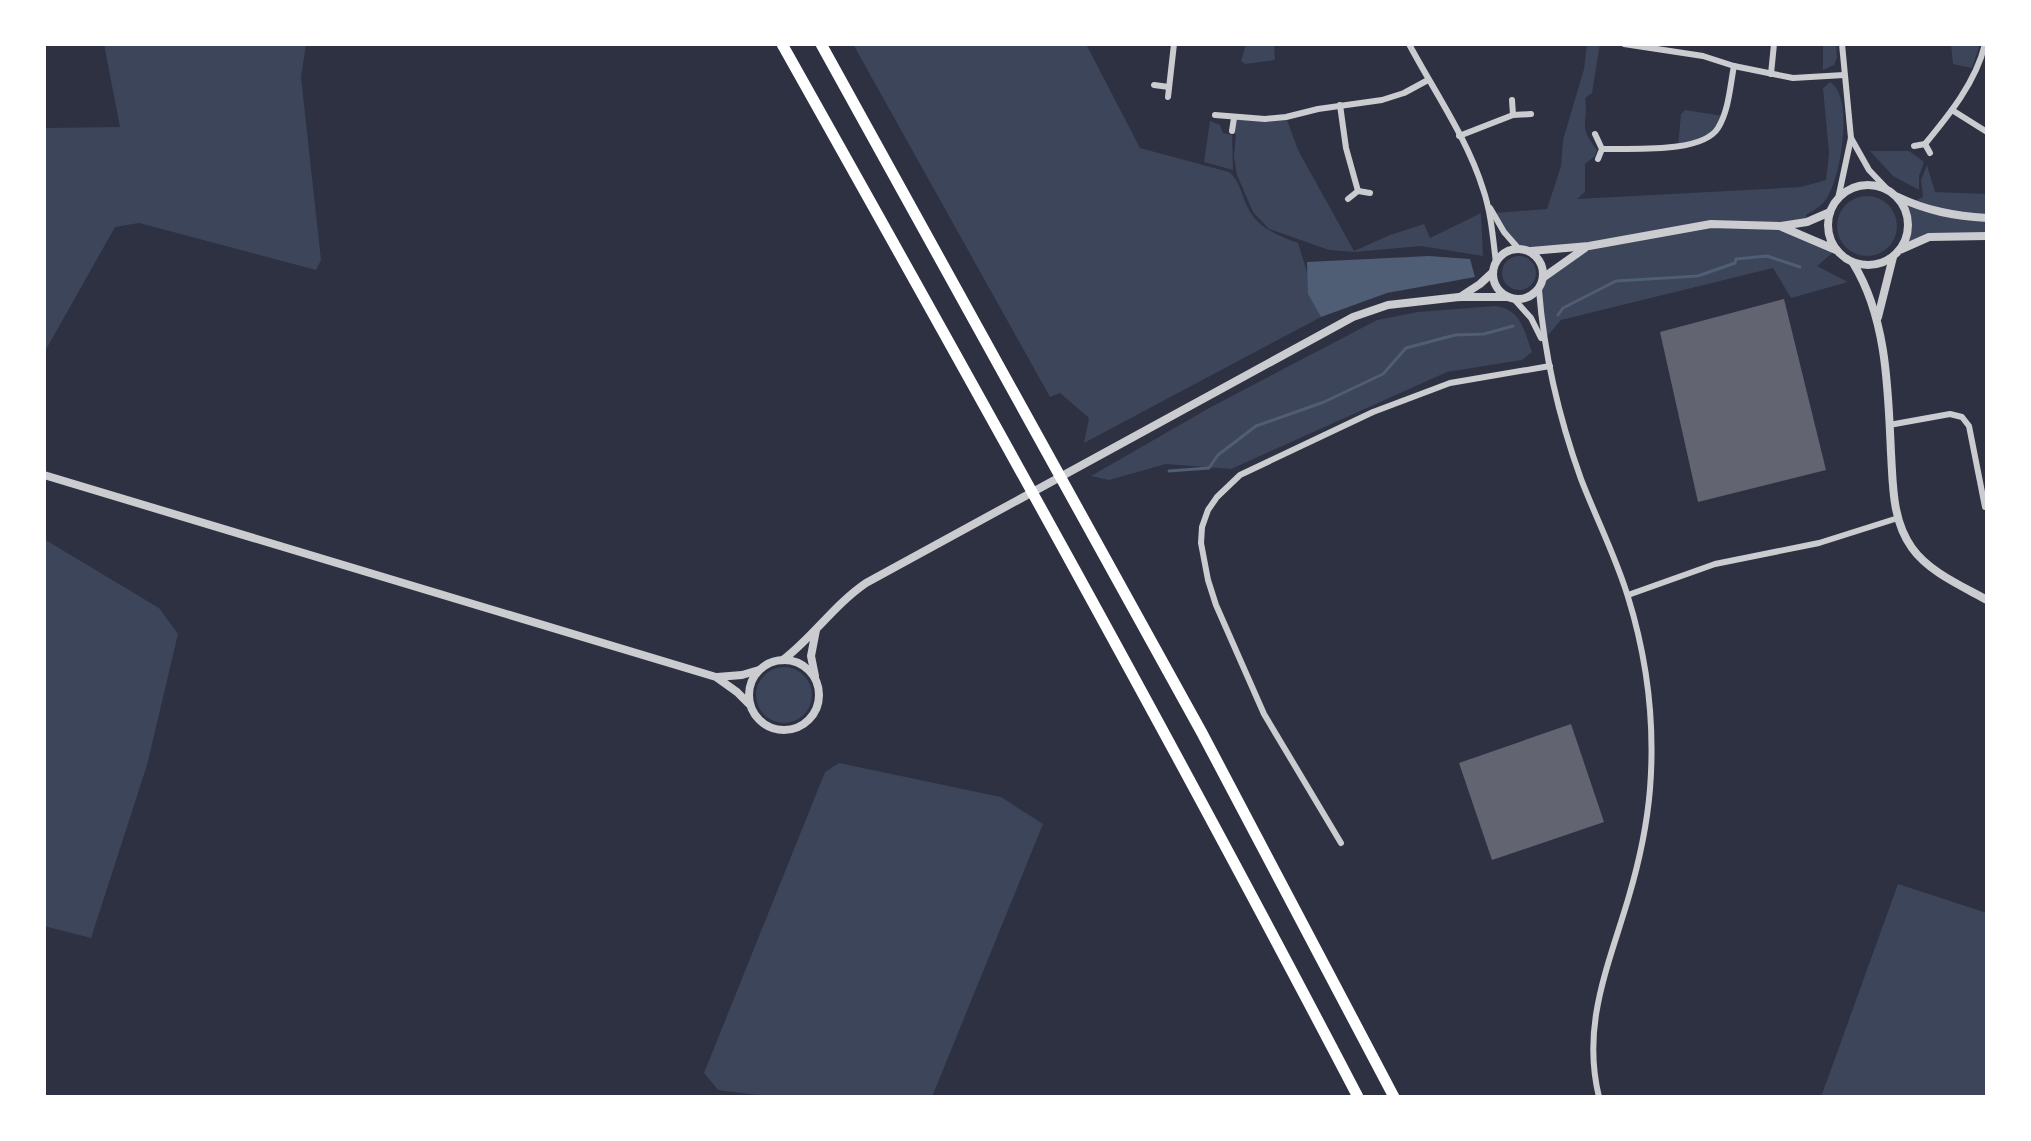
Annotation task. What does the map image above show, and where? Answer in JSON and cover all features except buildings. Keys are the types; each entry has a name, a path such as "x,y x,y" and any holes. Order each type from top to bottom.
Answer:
{"highway":[{"path":"782,44 973,385 1281,949 1358,1097"},
{"path":"821,44 1202,733 1394,1097"}],"street":[{"path":"1168,97 1174,44"},
{"path":"1409,44 1482,185 1488,205 1494,282 1499,291 1531,318 1543,341"},
{"path":"1624,44 1668,47 1734,66 1804,79 1844,75"},
{"path":"1771,74 1774,44"},
{"path":"1838,199 1851,138 1842,44"},
{"path":"1914,146 1925,144 1952,110 1979,65 1985,44"},
{"path":"1602,149 1678,146 1708,139 1718,128 1726,106 1734,66"},
{"path":"1215,115 1234,118 1286,117 1340,105 1382,100 1428,80"},
{"path":"1154,85 1169,87"},
{"path":"1512,100 1513,115"},
{"path":"1340,105 1346,148 1358,191"},
{"path":"1952,110 1987,132"},
{"path":"1459,136 1513,115 1531,114"},
{"path":"1232,131 1234,118"},
{"path":"1595,134 1602,149 1598,159"},
{"path":"1851,138 1869,170 1897,197 1928,210 1987,218"},
{"path":"1925,144 1930,153"},
{"path":"1836,250 1829,236 1830,212 1838,199 1846,191 1868,185 1889,191"},
{"path":"1348,199 1358,191 1370,193"},
{"path":"1897,197 1906,211 1909,227 1900,250"},
{"path":"1488,205 1518,248"},
{"path":"1459,297 1480,284 1509,250 1589,246 1711,224 1781,226 1807,222 1830,212"},
{"path":"1781,226 1836,250 1853,263 1870,292 1878,318 1893,493 1898,518 1911,547 1926,563 1987,600"},
{"path":"1853,263 1874,265 1929,237 1987,236"},
{"path":"1544,277 1589,246"},
{"path":"1531,251 1543,267 1544,277 1539,290 1543,341 1581,478 1628,595 1644,659 1647,685 1650,789 1631,892 1600,986 1593,1029 1593,1063 1599,1097"},
{"path":"1878,318 1893,257"},
{"path":"783,660 847,596 866,583 1353,317 1388,305 1459,297 1527,298 1539,290"},
{"path":"1341,843 1264,714 1216,605 1201,543 1208,510 1226,486 1240,475 1373,412 1450,383 1550,366"},
{"path":"1889,425 1950,414 1962,417 1969,426 1985,507"},
{"path":"44,475 716,677 737,692 771,729 781,731 802,726 812,717 819,704 811,656 816,630"},
{"path":"1628,595 1704,567 1819,543 1898,518"},
{"path":"749,704 748,692 752,680 770,662 783,660 802,664 815,678"},
{"path":"716,677 759,670"}],"shaded area":[{"path":"104,44 306,44 301,77 321,260 316,270 139,223 115,227 44,353 44,128 120,127"},
{"path":"853,44 1086,44 1140,148 1229,172 1236,179 1256,220 1275,234 1298,243 1321,317 1084,443 1089,418 1060,393 1050,397"},
{"path":"1246,44 1274,44 1275,60 1245,64 1241,61"},
{"path":"1587,44 1600,44 1592,93 1585,98 1585,129 1597,150 1585,164 1585,192 1577,199 1801,187 1826,180 1829,154 1823,88 1830,82 1842,102 1843,135 1838,170 1825,201 1806,215 1807,222 1783,226 1836,250 1817,266 1848,282 1791,298 1773,268 1561,320 1543,341 1539,290 1544,277 1587,247 1531,251 1518,248 1493,213 1547,209 1561,166 1563,140 1584,69"},
{"path":"1823,44 1836,44 1837,58 1834,65 1823,70"},
{"path":"1951,44 1980,44 1972,68 1953,64"},
{"path":"1685,110 1723,116 1714,133 1678,146 1681,114"},
{"path":"1286,117 1298,150 1354,251 1424,224 1430,238 1481,213 1483,256 1421,246 1354,252 1329,250 1269,229 1253,212 1237,175 1234,157 1236,135 1232,131 1234,118"},
{"path":"1210,121 1220,125 1223,133 1232,135 1233,170 1204,162"},
{"path":"1870,151 1909,151 1924,162 1919,176 1919,190 1893,176"},
{"path":"1927,165 1935,192 1987,194 1987,236 1942,236 1900,250 1908,223 1897,197 1910,203 1923,197 1921,180"},
{"path":"1867,196 1878,198 1888,205 1895,215 1895,237 1888,247 1878,254 1867,256 1856,254 1846,247 1839,237 1837,226 1839,215 1846,205 1856,198"},
{"path":"1429,256 1470,259 1475,277 1387,293 1321,317 1308,294 1307,262"},
{"path":"1519,256 1531,261 1536,273 1531,285 1519,290 1507,285 1502,273 1507,261"},
{"path":"1495,306 1511,311 1524,329 1532,352 1522,360 1447,372 1231,469 1166,464 1109,480 1091,476 1211,407 1377,320 1418,312"},
{"path":"44,539 159,608 178,634 147,765 91,938 44,926"},
{"path":"784,667 803,676 812,695 803,714 784,723 765,714 756,695 765,676"},
{"path":"839,763 1001,797 1043,824 932,1097 773,1097 718,1090 704,1073 825,772"},
{"path":"1898,884 1987,913 1987,1097 1821,1097"}],"waterway":[{"path":"1558,315 1563,308 1616,281 1698,276 1735,263 1736,259 1767,256 1800,267"},
{"path":"1169,471 1209,468 1218,455 1256,426 1324,402 1383,374 1406,348 1455,335 1484,334 1513,326"}]}
